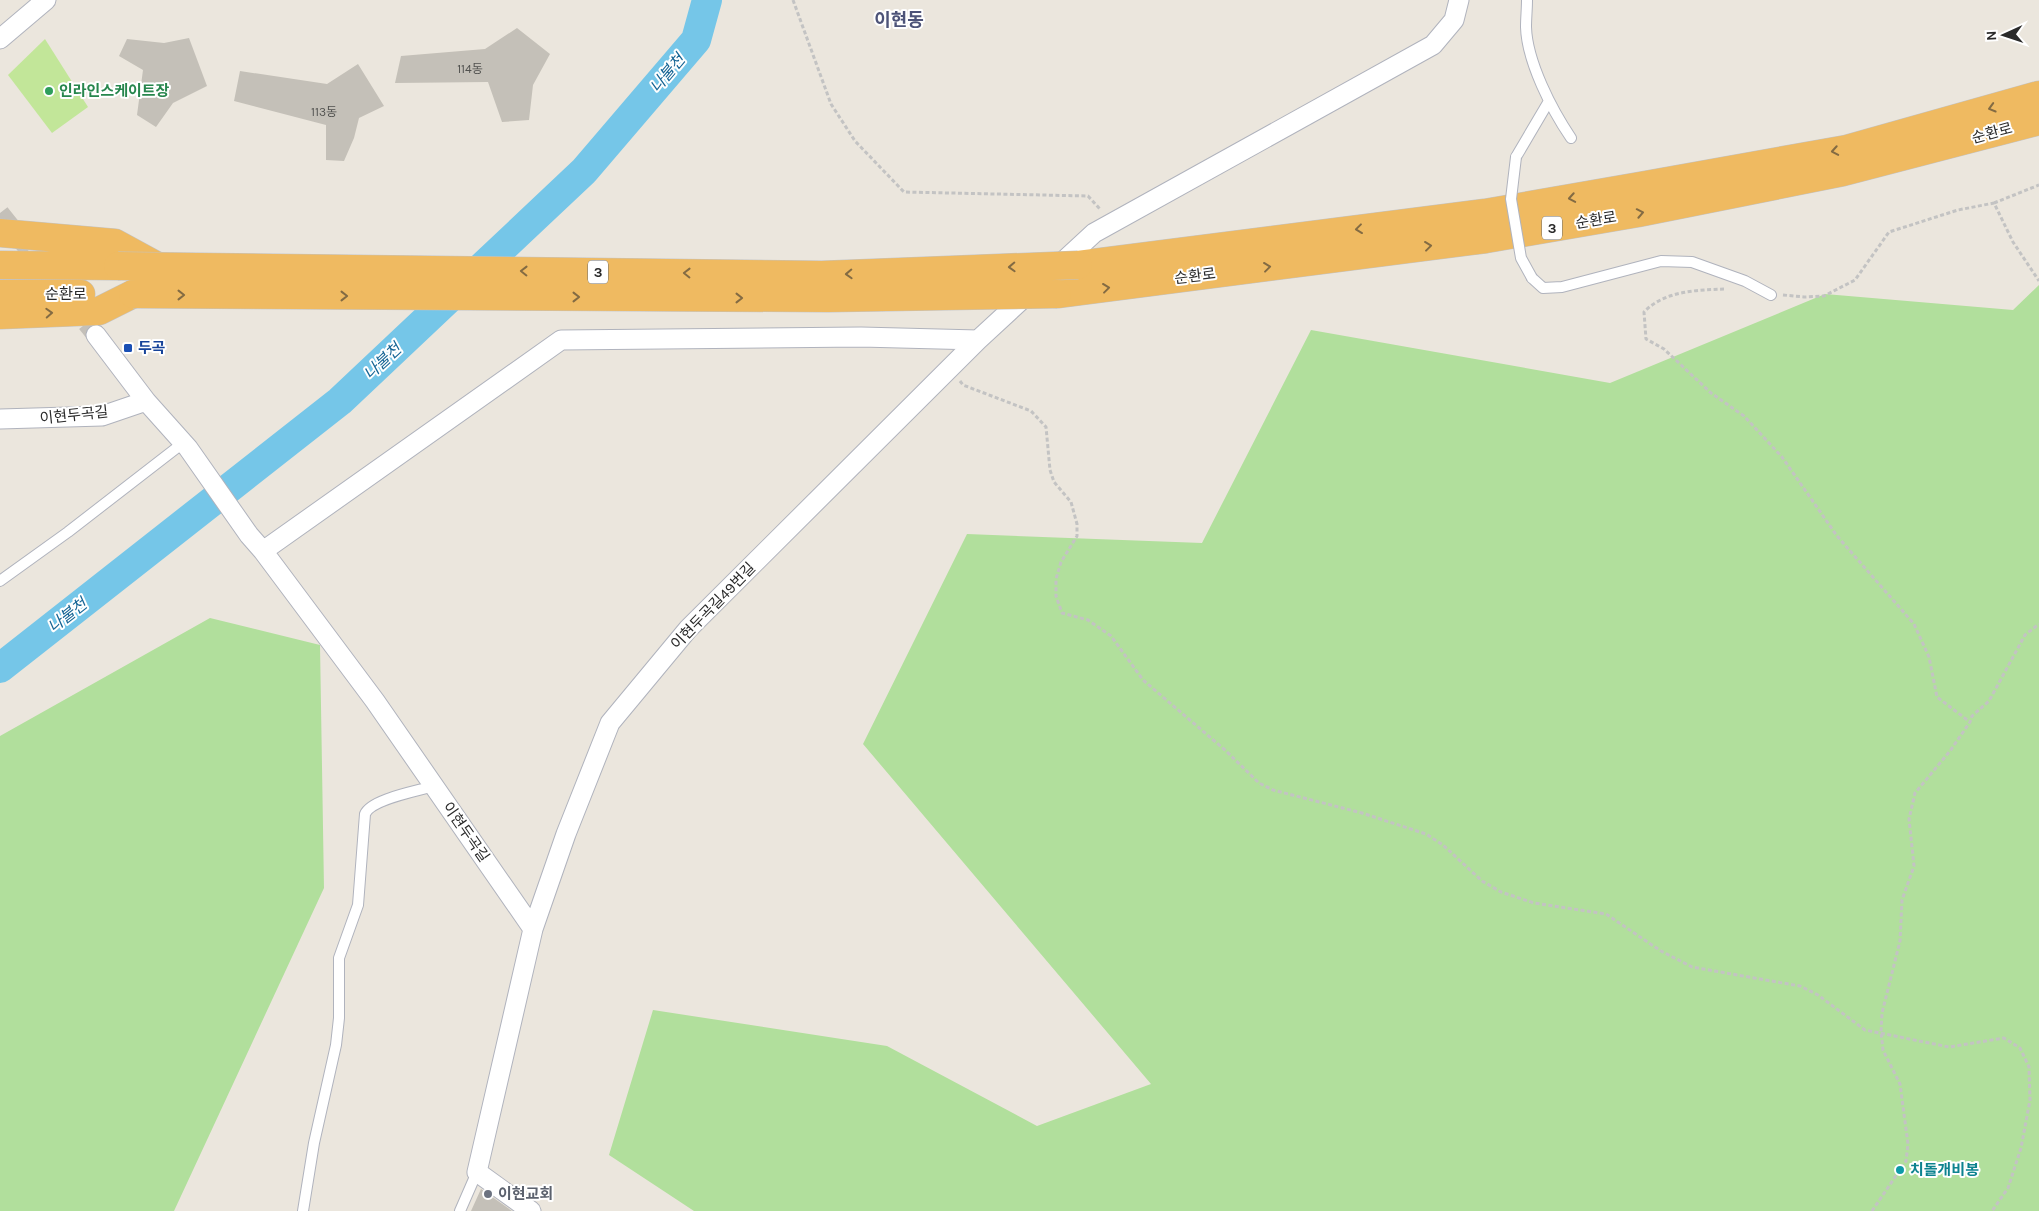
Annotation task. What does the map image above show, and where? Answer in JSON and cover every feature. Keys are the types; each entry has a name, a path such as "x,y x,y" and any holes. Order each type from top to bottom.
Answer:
{"highway":[{"name":"순환로","path":"0,265 111,258 158,266 822,274 1078,265 1486,213 1640,186 1848,149 2039,95"},
{"name":"순환로","path":"0,294 828,298 1057,294 1486,239 1638,213 1843,172 2039,121"},
{"path":"0,233 111,258"},
{"path":"0,247 68,251 111,258"},
{"path":"0,316 99,311 132,294"}],"street":[{"path":"0,39 46,0"},
{"name":"이현두곡길49번길","path":"533,929 566,834 610,723 688,629 978,340 1094,233 1433,45 1454,20 1459,0"},
{"path":"96,335 146,401 185,446"},
{"path":"262,551 561,340 861,337 978,340"},
{"name":"이현두곡길","path":"0,419 102,416 146,401"},
{"name":"이현두곡길","path":"185,446 248,535 375,701 533,929"},
{"path":"531,1211 478,1172 533,929"}],"lane":[{"path":"1528,0 1526,29 1530,49 1543,90 1571,138"},
{"path":"1549,101 1516,157 1511,199 1521,258 1532,278 1543,288 1562,287 1661,261 1692,262 1745,281 1771,294"},
{"path":"0,581 185,446"},
{"path":"303,1211 314,1144 336,1045 339,1018 338,958 358,905 365,814 371,806 380,802 434,786"},
{"path":"460,1211 478,1172"}],"path":[{"path":"793,0 831,104 856,141 904,192 1088,196 1112,223"},
{"path":"1771,294 1804,297 1824,296 1855,280 1888,232 1958,210 1994,203 2039,185"},
{"path":"1994,203 2013,242 2039,281"},
{"path":"1757,287 1680,293 1654,302 1644,312 1646,339 1664,349 1711,393 1744,416 1782,457 1837,536 1914,624 1929,657 1937,697 1970,722"},
{"path":"950,368 963,385 1031,411 1046,427 1050,470 1054,482 1071,502 1077,524 1076,536 1061,562 1056,579 1056,596 1062,612 1088,620 1112,636 1143,680 1225,750 1259,783 1273,790 1362,812 1426,834 1443,845 1482,880 1501,892 1534,903 1606,914 1661,951 1692,967 1800,986 1818,995 1865,1030 1949,1046 2004,1038 2020,1048 2029,1067 2030,1100 2022,1148 2008,1188 1992,1211"},
{"path":"1872,1211 1906,1161 1908,1144 1900,1084 1883,1050 1881,1032 1882,1013 1900,940 1902,900 1914,866 1909,819 1915,794 1950,751 1972,716 1989,700 2025,635 2039,624"}],"green space":[{"name":"인라인스케이트장","path":"45,39 88,107 52,133 8,75"},
{"path":"2039,285 2039,1211 694,1211 609,1155 653,1010 887,1046 1037,1126 1151,1084 863,744 967,534 1202,543 1311,330 1610,383 1825,294 2013,310"},
{"path":"210,618 320,645 324,888 174,1211 0,1211 0,736"}],"building":[{"path":"517,28 550,54 533,85 529,120 502,122 488,82 395,83 401,56 485,49"},
{"path":"189,38 207,86 173,103 156,127 137,115 143,70 119,56 127,39 164,43"},
{"path":"358,64 384,106 359,118 354,138 344,161 326,160 326,125 234,101 240,71 327,84"},
{"name":"이현교회","path":"481,1189 512,1211 471,1211"}],"waterway":[{"name":"나불천","path":"0,668 340,401 584,171 696,40 707,0"}],"tunnel":[{"path":"0,213 96,335"}],"place":[{"name":"인라인스케이트장","path":"49,91"},
{"name":"두곡","path":"128,348"},
{"name":"치돌개비봉","path":"1900,1170"},
{"name":"이현교회","path":"488,1194"}],"district":[{"name":"이현동","path":"899,20"}]}
